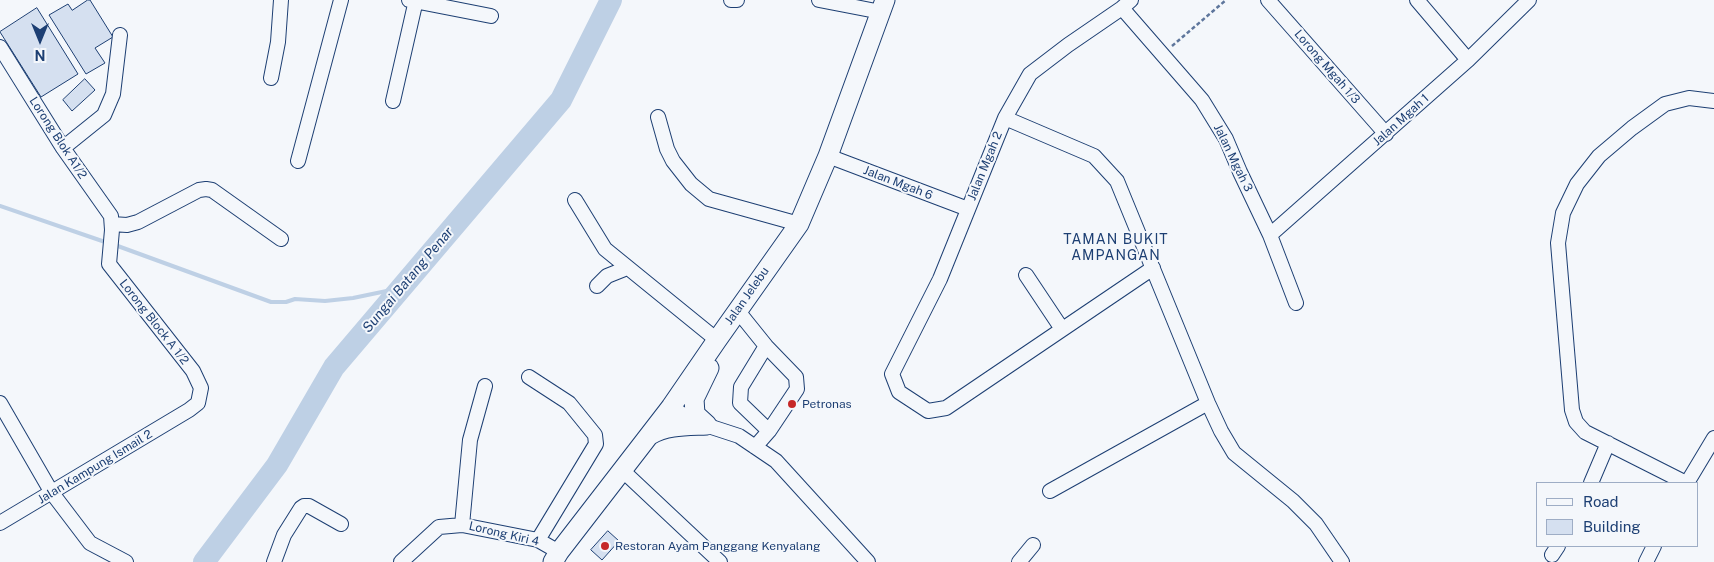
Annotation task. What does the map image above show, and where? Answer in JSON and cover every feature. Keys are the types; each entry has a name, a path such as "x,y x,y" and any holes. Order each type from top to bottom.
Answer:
{"main road":[{"name":"Jalan Jelebu","path":"556,557 671,407 799,224 828,156 883,6"},
{"path":"707,425 695,414 694,399 733,317"},
{"path":"648,436 659,430 676,426 707,425"}],"street":[{"path":"271,78 278,42 281,0"},
{"path":"298,161 340,0"},
{"path":"393,101 413,0 491,16"},
{"path":"731,0 737,0"},
{"path":"819,0 883,6"},
{"name":"Lorong Mgah 1/3","path":"1268,0 1386,134"},
{"path":"1417,0 1468,60"},
{"name":"Jalan Mgah 1","path":"1270,235 1468,60 1529,0"},
{"name":"Jalan Mgah 3","path":"1126,4 1162,55 1202,100 1226,139 1270,235 1296,303"},
{"name":"Jalan Mgah 2","path":"1062,329 946,408 928,411 899,392 892,374 940,279 1005,118 1030,74 1126,4"},
{"path":"63,148 104,115 113,94 120,35"},
{"name":"Lorong Blok A1/2","path":"0,47 63,148 111,216 112,227"},
{"path":"1685,482 1586,432 1576,422 1572,410 1558,243 1563,213 1577,184 1599,156 1632,128 1665,104 1689,98 1714,101"},
{"path":"658,117 673,161 682,174 706,197 799,224"},
{"path":"1005,118 1094,156 1117,181 1208,403 1234,453 1293,501 1316,524 1342,562"},
{"name":"Jalan Mgah 6","path":"828,156 968,209"},
{"path":"112,227 138,222 199,190 206,189 212,190 281,239"},
{"path":"575,200 605,249 717,340"},
{"name":"Lorong Block A 1/2","path":"112,227 109,264 193,371 201,388 198,403 189,410"},
{"path":"597,286 607,276 627,268"},
{"path":"1026,275 1062,329 1152,268"},
{"path":"733,317 766,346 796,377 797,389 755,447"},
{"path":"766,346 741,387 740,403 769,430"},
{"path":"530,377 569,402 595,435 596,444 538,540"},
{"path":"462,525 470,440 485,386"},
{"path":"0,403 52,492 90,543 126,562"},
{"path":"1050,491 1208,403"},
{"path":"671,407 693,421 739,436 776,461 868,562"},
{"name":"Jalan Kampung Ismail 2","path":"0,524 189,410"},
{"path":"1688,482 1714,438"},
{"path":"1591,482 1608,443"},
{"path":"622,470 720,562"},
{"path":"274,562 284,535 304,506 308,506 341,524"},
{"name":"Lorong Kiri 4","path":"401,562 439,527 462,525 538,540 556,557"},
{"path":"1019,562 1033,545"},
{"path":"1646,562 1654,547"}],"path":[{"path":"1162,55 1226,0"}],"building":[{"path":"90,0 113,37 95,48 105,63 86,74 49,15 68,4 72,10"},
{"path":"37,8 78,74 41,97 0,32"},
{"path":"85,79 95,90 72,111 63,100"},
{"name":"Restoran Ayam Panggang Kenyalang","path":"608,531 619,541 602,560 591,550"}],"waterway":[{"name":"Sungai Batang Penar","path":"204,562 277,465 334,367 561,100 611,0"},
{"path":"0,206 108,243"},
{"path":"115,245 271,302 286,302 295,299 325,301 353,298 401,288"}],"place":[{"name":"Petronas","path":"792,404"},
{"name":"Restoran Ayam Panggang Kenyalang","path":"605,546"}],"district":[{"name":"TAMAN BUKIT AMPANGAN","path":"1116,248"}]}
